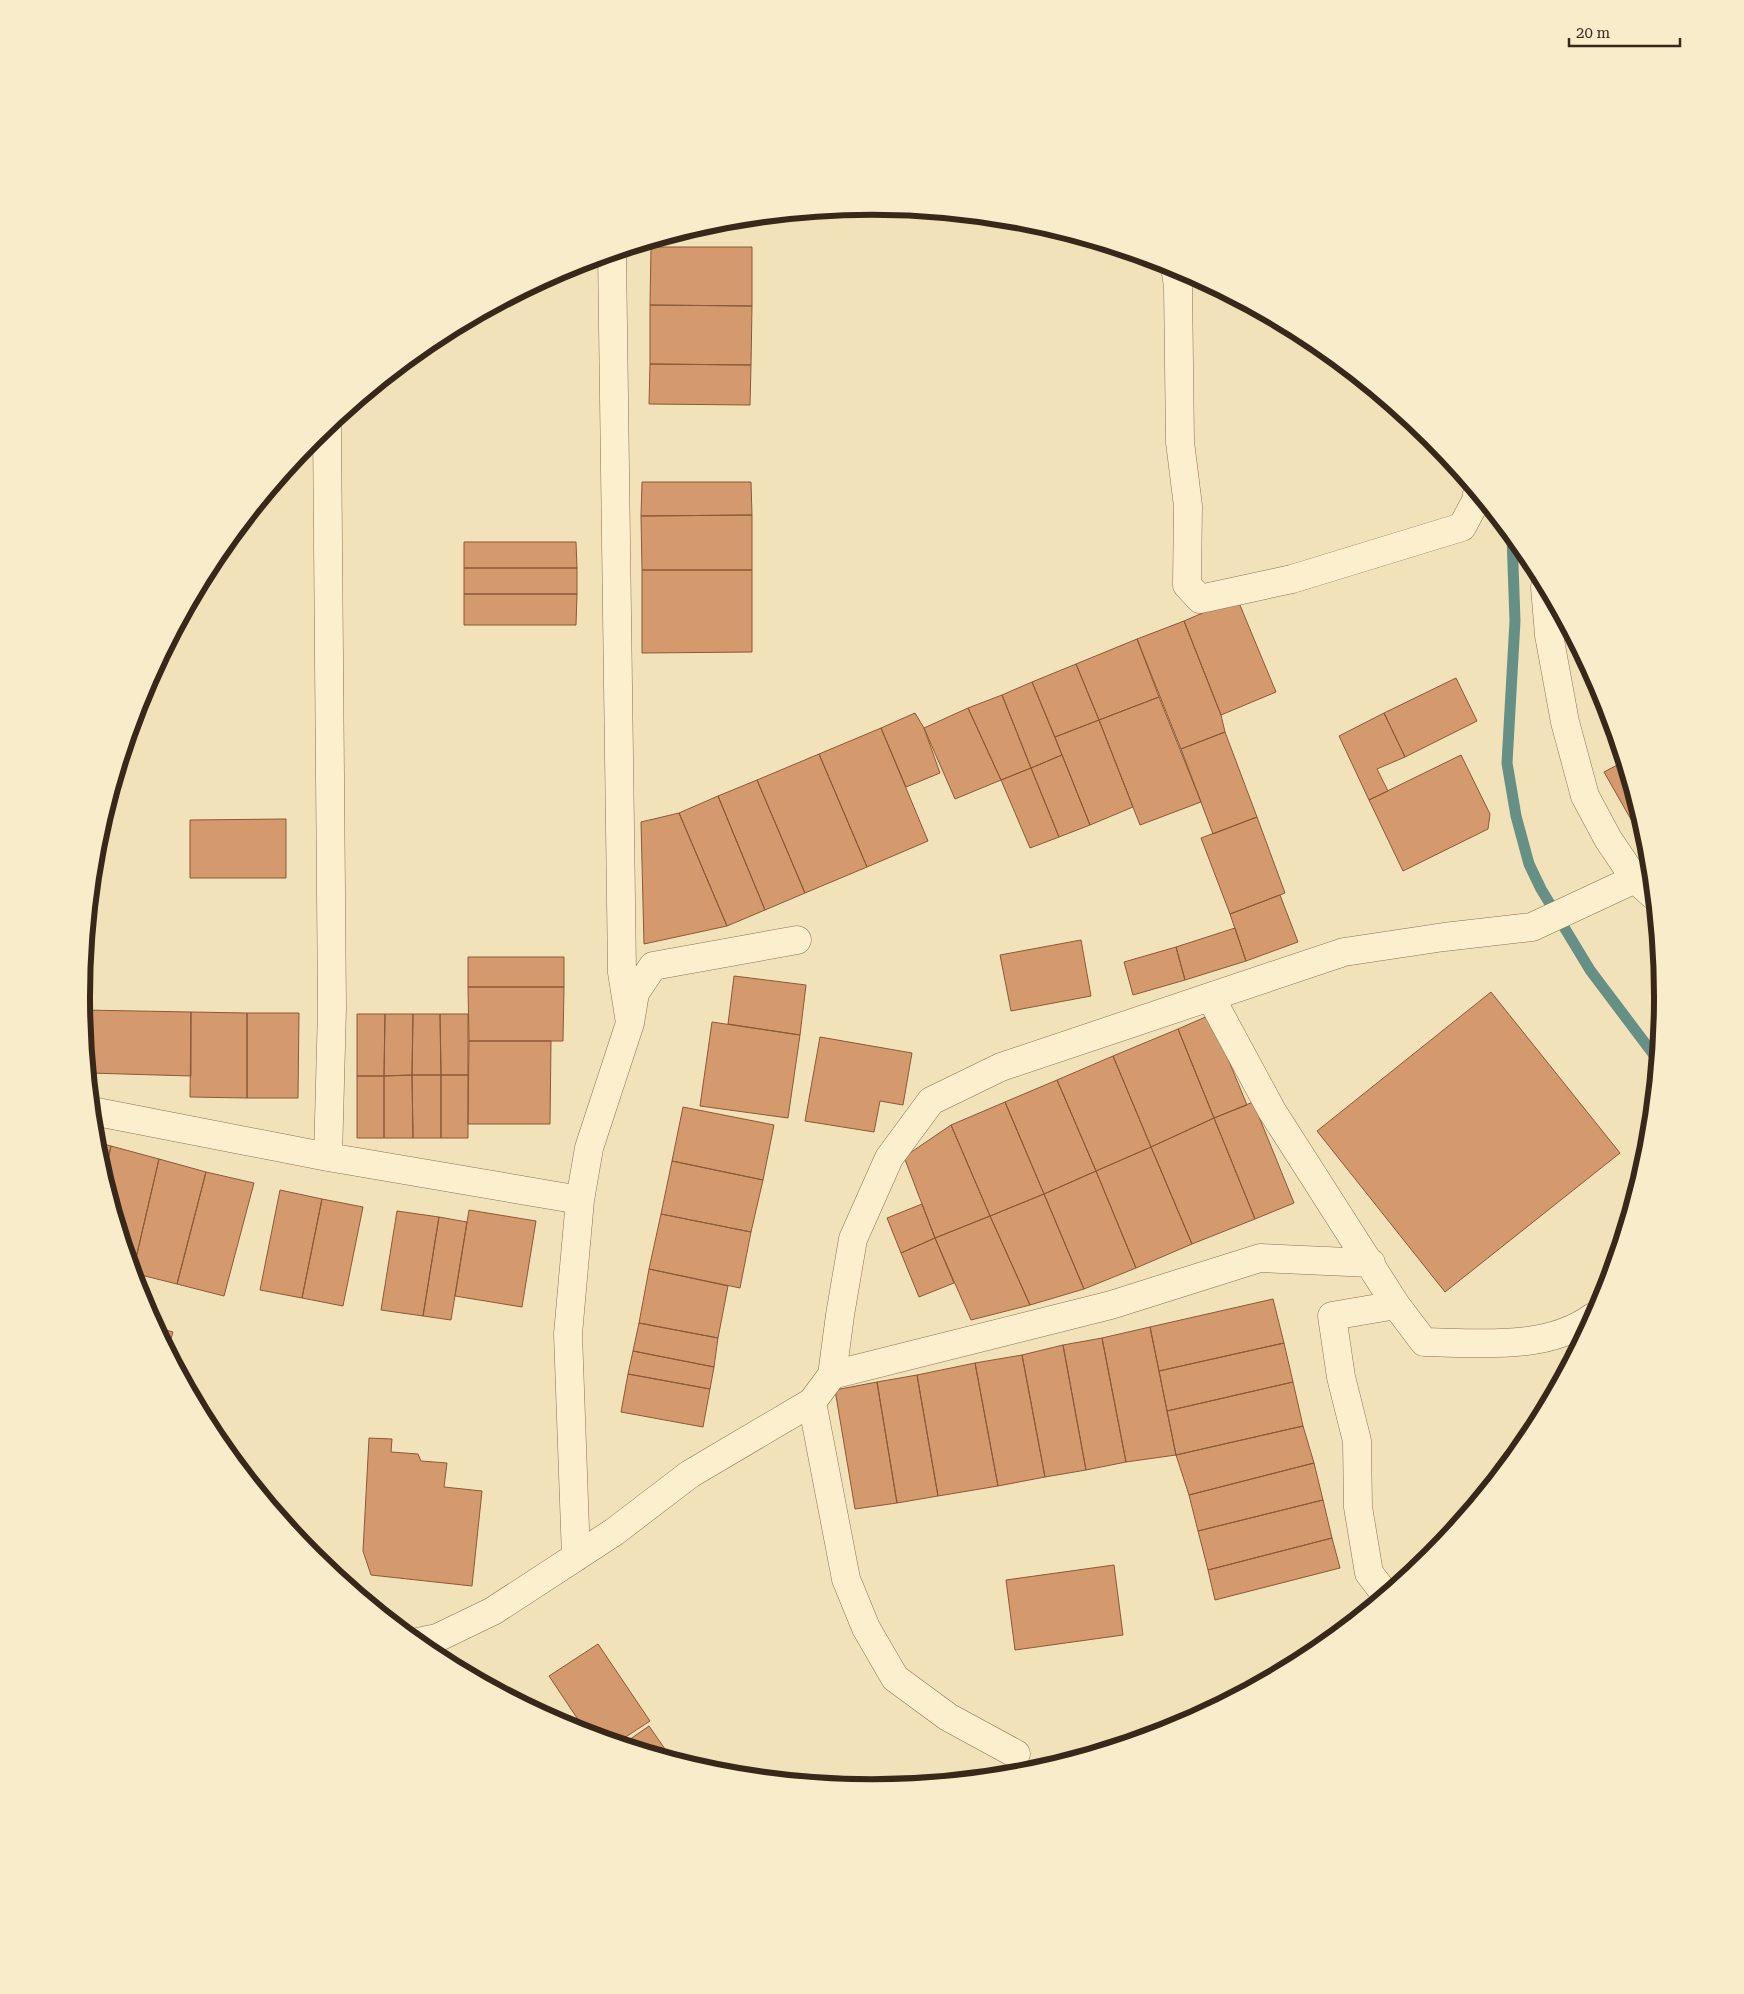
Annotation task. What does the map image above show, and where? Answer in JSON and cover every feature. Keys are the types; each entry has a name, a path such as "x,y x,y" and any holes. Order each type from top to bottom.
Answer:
{"street":[{"path":"612,260 622,972 630,1023"},
{"path":"1177,278 1180,442 1188,506 1187,586 1200,599 1292,579 1462,527 1476,501"},
{"path":"327,436 332,1000 328,1157"},
{"path":"428,1640 437,1638 493,1611 614,1532 690,1474 812,1402 832,1375 853,1239 889,1158 931,1101 1001,1067 1344,952 1444,937 1532,927 1580,905 1644,887 1608,839 1585,796 1565,722 1549,636 1546,602"},
{"path":"576,1556 568,1334 580,1200 589,1148 630,1023 635,993 653,966 797,940"},
{"path":"1211,998 1272,1111 1344,1226 1370,1262 1396,1305 1424,1342 1490,1344 1550,1338 1581,1326"},
{"path":"99,1112 328,1157 580,1200"},
{"path":"832,1375 1102,1308 1260,1258 1370,1262"},
{"path":"1382,1590 1369,1573 1358,1507 1357,1441 1341,1377 1332,1316 1396,1305"},
{"path":"812,1402 846,1579 866,1628 885,1662 895,1678 948,1717 1016,1754"}],"building":[{"path":"752,247 752,306 650,305 651,248"},
{"path":"650,305 752,306 751,365 650,364"},
{"path":"650,364 751,365 750,405 649,404"},
{"path":"642,482 751,482 752,515 641,516"},
{"path":"752,515 752,570 642,570 641,516"},
{"path":"464,542 576,542 577,568 464,568"},
{"path":"464,568 577,568 577,594 464,594"},
{"path":"642,570 752,570 752,652 642,653"},
{"path":"464,594 577,594 576,625 464,625"},
{"path":"1237,598 1276,692 1221,715 1184,621"},
{"path":"1184,621 1221,715 1225,732 1181,749 1137,639"},
{"path":"1137,639 1159,697 1099,720 1076,664"},
{"path":"1076,664 1099,720 1055,737 1032,682"},
{"path":"1456,678 1477,721 1405,757 1384,713"},
{"path":"1032,682 1062,755 1031,768 1002,695"},
{"path":"1002,695 1031,768 1001,780 968,708"},
{"path":"1159,697 1201,802 1140,825 1099,720"},
{"path":"968,708 1001,780 955,799 924,728"},
{"path":"915,713 924,728 940,773 906,787 881,728"},
{"path":"1384,713 1405,757 1377,769 1388,791 1369,800 1339,736"},
{"path":"1099,720 1133,807 1090,825 1055,737"},
{"path":"881,728 928,841 867,867 819,754"},
{"path":"1225,732 1257,817 1213,834 1181,749"},
{"path":"819,754 867,867 805,893 757,780"},
{"path":"1062,755 1090,825 1059,837 1031,768"},
{"path":"1461,755 1490,814 1488,829 1403,871 1369,800"},
{"path":"1618,765 1634,826 1604,772"},
{"path":"1031,768 1059,837 1030,848 1001,780"},
{"path":"757,780 805,893 765,910 718,796"},
{"path":"718,796 765,910 727,926 679,813"},
{"path":"679,813 727,926 644,944 641,822"},
{"path":"1257,817 1285,893 1230,914 1201,838"},
{"path":"286,819 286,878 190,878 190,820"},
{"path":"1280,895 1298,942 1246,961 1230,914"},
{"path":"1235,928 1246,961 1185,980 1176,947"},
{"path":"1081,940 1091,996 1011,1011 1000,955"},
{"path":"1176,947 1185,980 1133,995 1124,962"},
{"path":"468,957 564,957 564,987 468,987"},
{"path":"734,976 806,985 800,1035 728,1024"},
{"path":"468,987 564,987 563,1041 469,1041"},
{"path":"1491,992 1620,1153 1445,1292 1317,1131"},
{"path":"91,1010 191,1012 191,1076 94,1073"},
{"path":"191,1012 247,1013 247,1098 190,1097"},
{"path":"247,1013 299,1013 298,1098 247,1098"},
{"path":"357,1014 385,1014 384,1076 357,1076"},
{"path":"385,1014 413,1014 412,1075 384,1076"},
{"path":"413,1014 440,1014 441,1075 412,1075"},
{"path":"440,1014 468,1014 468,1075 441,1075"},
{"path":"1210,1015 1247,1105 1214,1118 1178,1029"},
{"path":"712,1022 800,1035 788,1118 700,1106"},
{"path":"1178,1029 1214,1118 1151,1147 1113,1056"},
{"path":"820,1037 912,1053 903,1105 880,1101 874,1132 805,1121"},
{"path":"469,1041 551,1041 550,1124 468,1124"},
{"path":"1113,1056 1151,1147 1096,1171 1057,1080"},
{"path":"412,1075 441,1075 441,1138 413,1138"},
{"path":"412,1075 413,1138 384,1138 384,1076"},
{"path":"441,1075 468,1075 468,1138 441,1138"},
{"path":"357,1076 384,1076 384,1138 357,1138"},
{"path":"1057,1080 1096,1171 1044,1194 1005,1102"},
{"path":"1005,1102 1044,1194 990,1216 951,1125"},
{"path":"1253,1102 1294,1203 1255,1219 1214,1118"},
{"path":"683,1107 774,1125 763,1180 672,1161"},
{"path":"1214,1118 1255,1219 1192,1244 1151,1147"},
{"path":"951,1125 990,1216 935,1238 904,1157"},
{"path":"104,1144 111,1146 108,1161"},
{"path":"111,1146 159,1159 136,1258 117,1199 108,1161"},
{"path":"1151,1147 1192,1244 1136,1268 1096,1171"},
{"path":"159,1159 206,1172 177,1284 142,1275 136,1258"},
{"path":"672,1161 763,1180 751,1232 661,1214"},
{"path":"1096,1171 1136,1268 1084,1289 1044,1194"},
{"path":"206,1172 254,1183 224,1296 177,1284"},
{"path":"280,1190 322,1199 302,1298 260,1290"},
{"path":"1044,1194 1084,1289 1030,1305 990,1216"},
{"path":"322,1199 363,1207 343,1306 302,1298"},
{"path":"922,1204 935,1238 901,1253 887,1218"},
{"path":"469,1210 536,1221 522,1307 455,1296"},
{"path":"397,1211 439,1217 423,1316 381,1310"},
{"path":"661,1214 751,1232 740,1288 649,1269"},
{"path":"990,1216 1030,1305 971,1320 935,1238"},
{"path":"439,1217 467,1222 451,1320 423,1316"},
{"path":"935,1238 954,1283 919,1297 901,1253"},
{"path":"649,1269 728,1286 718,1338 639,1323"},
{"path":"1273,1299 1284,1343 1159,1371 1150,1327"},
{"path":"639,1323 718,1338 714,1367 633,1351"},
{"path":"1150,1327 1176,1455 1126,1462 1102,1338"},
{"path":"165,1330 173,1332 170,1341"},
{"path":"1102,1338 1126,1462 1086,1470 1063,1345"},
{"path":"1284,1343 1293,1382 1167,1411 1159,1371"},
{"path":"1063,1345 1086,1470 1045,1477 1022,1355"},
{"path":"633,1351 714,1367 710,1389 628,1374"},
{"path":"1022,1355 1045,1477 998,1486 975,1363"},
{"path":"975,1363 998,1486 938,1496 917,1375"},
{"path":"628,1374 710,1389 703,1427 621,1412"},
{"path":"917,1375 938,1496 897,1503 877,1382"},
{"path":"877,1382 897,1503 855,1509 835,1390"},
{"path":"1293,1382 1303,1426 1176,1455 1167,1411"},
{"path":"1303,1426 1314,1463 1189,1495 1176,1455"},
{"path":"369,1438 392,1439 391,1452 418,1454 421,1461 447,1463 444,1487 482,1491 472,1586 371,1575 363,1551"},
{"path":"1314,1463 1323,1500 1198,1531 1189,1495"},
{"path":"1323,1500 1332,1538 1208,1570 1198,1531"},
{"path":"1332,1538 1340,1568 1215,1600 1208,1570"},
{"path":"1114,1565 1123,1635 1015,1650 1006,1580"},
{"path":"598,1644 650,1721 624,1738 579,1721 549,1676"},
{"path":"649,1726 665,1749 664,1750 629,1740"}],"waterway":[{"path":"1512,550 1515,621 1507,763 1516,816 1529,864 1541,889 1590,970 1652,1052"}]}
